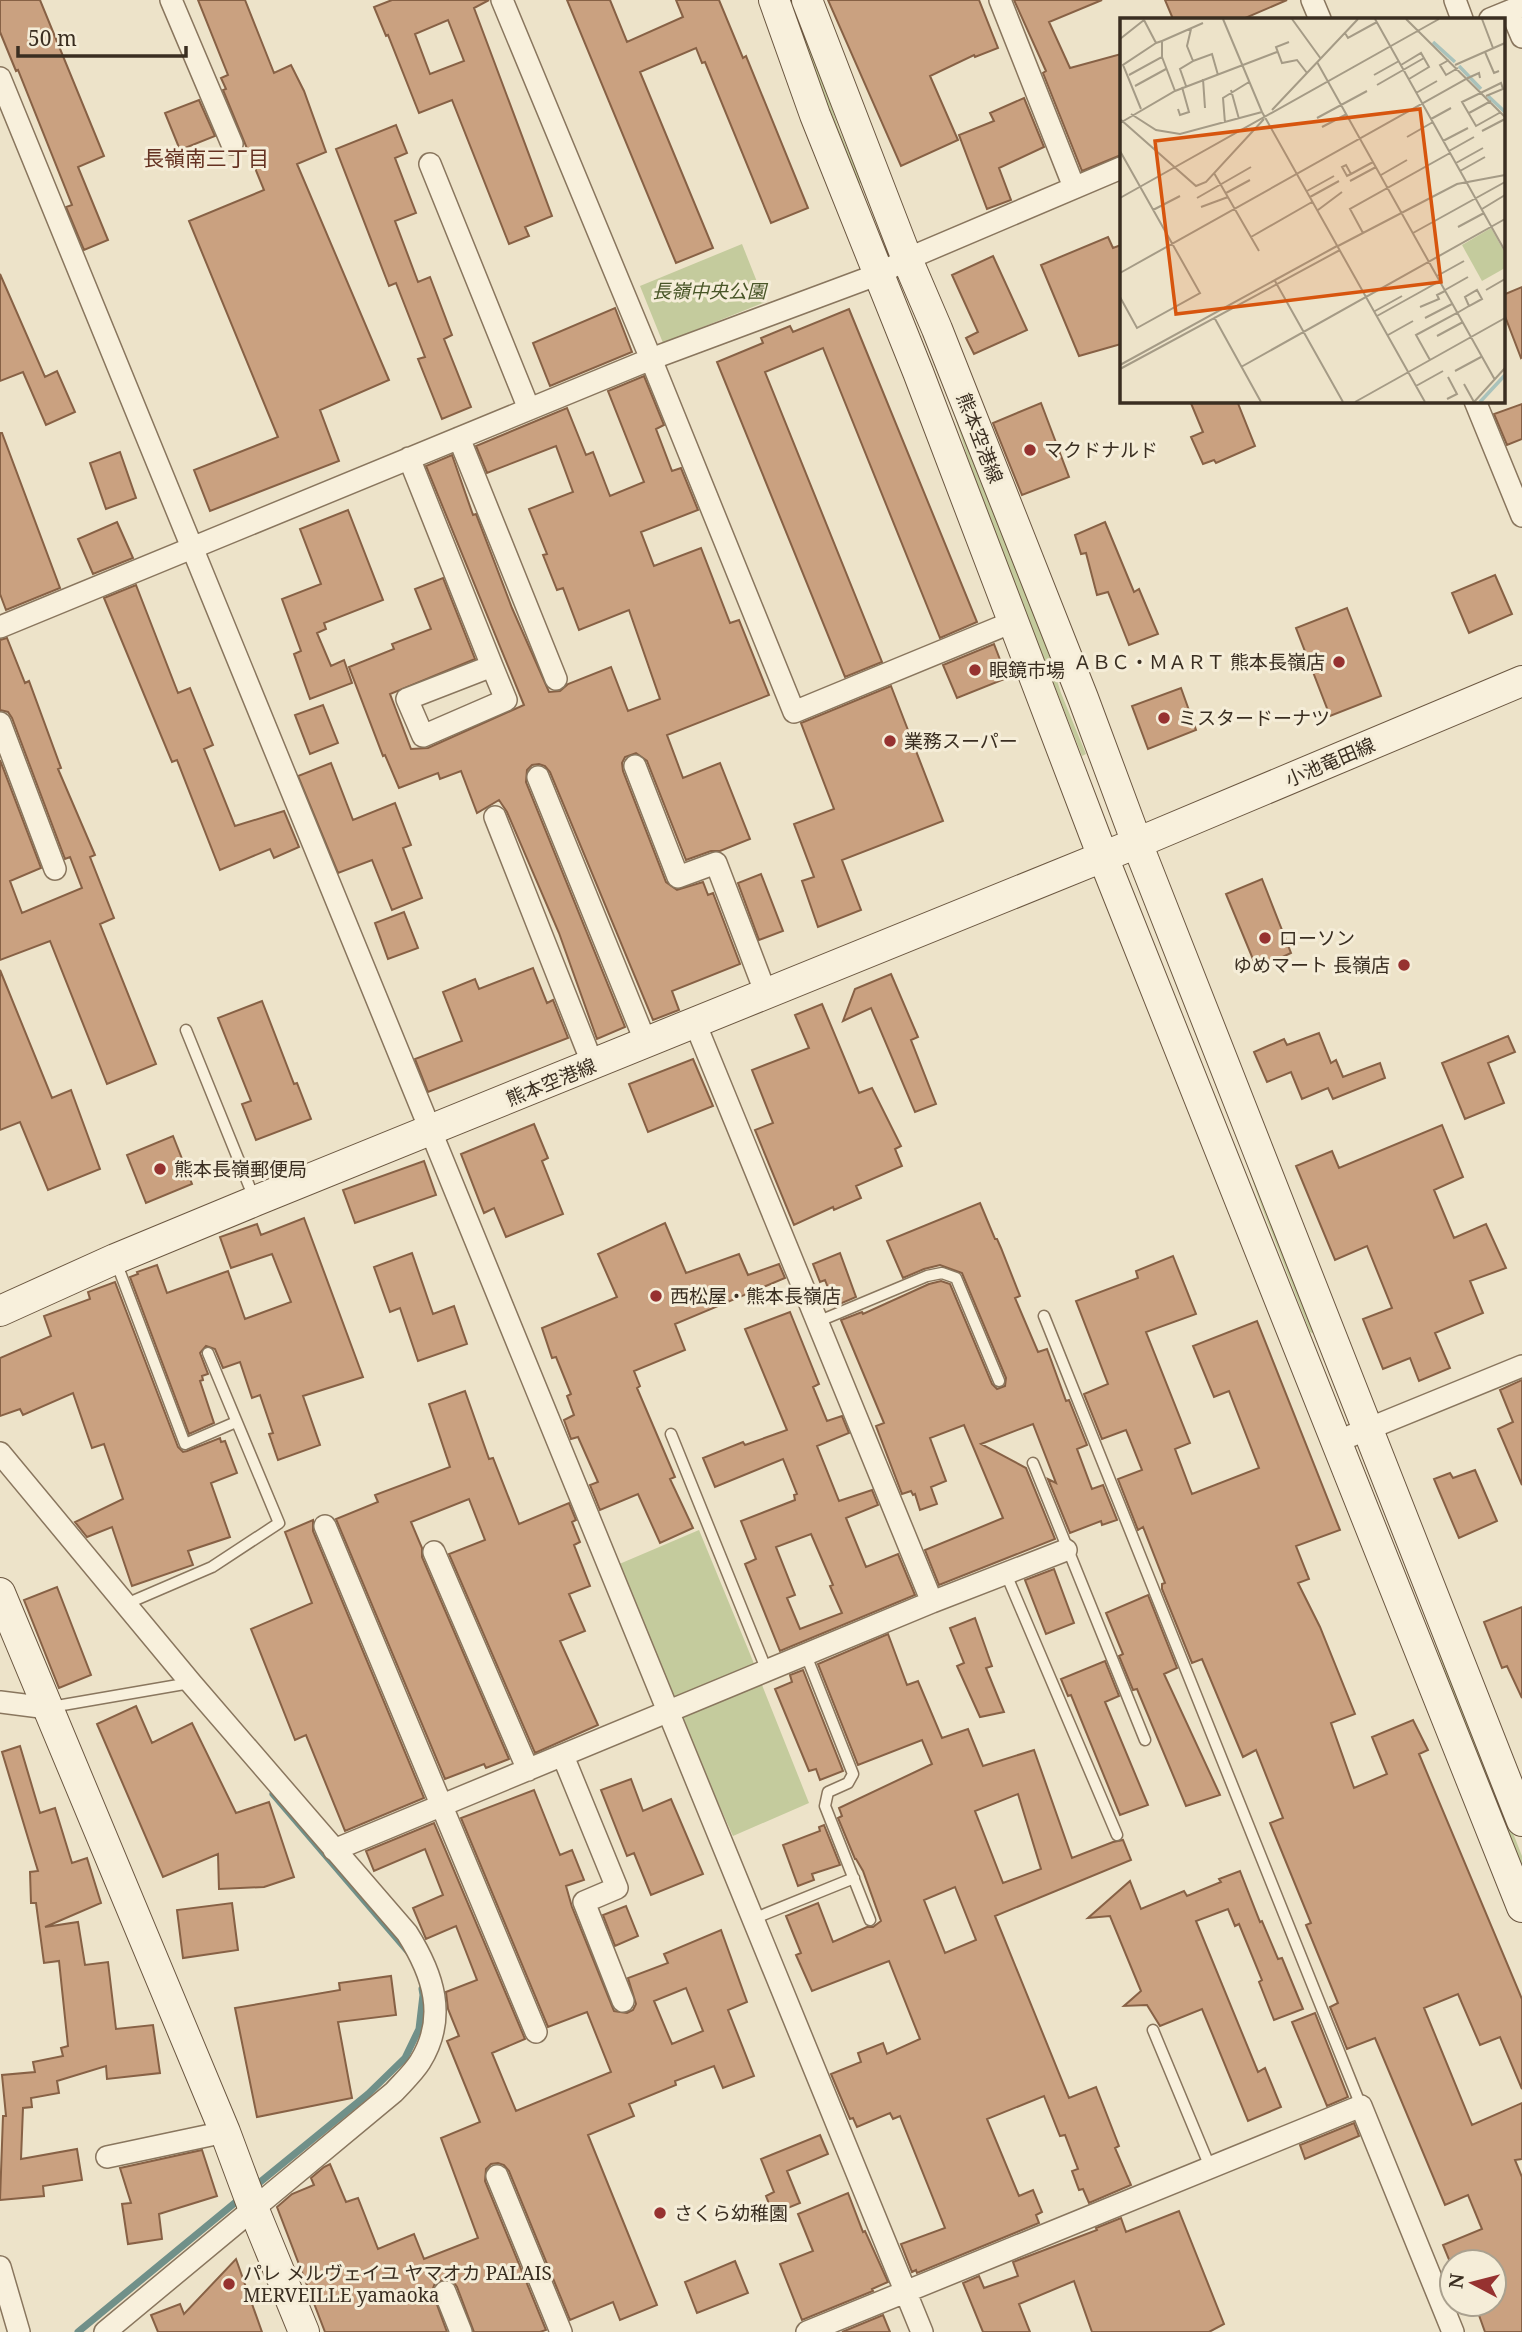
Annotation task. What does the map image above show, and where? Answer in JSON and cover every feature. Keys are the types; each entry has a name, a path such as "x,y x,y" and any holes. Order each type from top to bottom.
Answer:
{"main road":[{"name":"熊本空港線","path":"774,0 815,115 1014,621 1103,856"},
{"name":"熊本空港線","path":"0,1311 115,1259 255,1201 1137,843 1083,698 937,328 907,259 807,0"},
{"name":"小池竜田線","path":"1137,843 1522,681"},
{"path":"1137,843 1522,1821"},
{"path":"1103,856 1522,1907"},
{"path":"0,1593 225,2132 304,2332"}],"street":[{"path":"171,0 232,144"},
{"path":"502,0 651,359 793,712 1014,621"},
{"path":"1000,0 1074,187"},
{"path":"1312,0 1320,18"},
{"path":"1455,0 1462,18"},
{"path":"1492,18 1517,8 1522,37"},
{"path":"0,78 922,2332"},
{"path":"430,164 529,409"},
{"path":"0,627 651,359 879,274 907,259 1120,168"},
{"path":"1475,402 1522,516"},
{"path":"459,438 556,678"},
{"path":"409,458 492,666"},
{"path":"0,723 55,869"},
{"path":"635,766 678,877 716,863 766,994"},
{"path":"538,777 646,1043"},
{"path":"495,817 593,1065"},
{"path":"695,1023 932,1602"},
{"path":"1336,1442 1522,1366"},
{"path":"0,1453 191,1683 407,1933 424,1960 434,1992 435,2020 428,2047 419,2065 394,2092 105,2332"},
{"path":"325,1526 536,2032"},
{"path":"334,1850 932,1602 1066,1550"},
{"path":"434,1552 528,1770"},
{"path":"0,1702 48,1708"},
{"path":"563,1756 617,1888 584,1902 623,2001"},
{"path":"807,2332 1361,2106 1453,2332"},
{"path":"107,2157 225,2132"},
{"path":"497,2176 561,2332"},
{"path":"0,2267 19,2332"},
{"path":"445,2292 461,2332"}],"lane":[{"path":"186,1030 255,1201"},
{"path":"115,1259 185,1444 236,1422"},
{"path":"817,1322 927,1276 942,1273 956,1278 999,1381"},
{"path":"1044,1316 1361,2106"},
{"path":"126,1604 212,1567 279,1523 208,1353"},
{"path":"671,1434 767,1671"},
{"path":"1033,1463 1145,1740"},
{"path":"1006,1574 1117,1835"},
{"path":"806,1655 853,1774 848,1783 828,1792 825,1806 870,1920"},
{"path":"48,1708 191,1683"},
{"path":"753,1919 854,1878"},
{"path":"1153,2030 1210,2167"}],"green space":[{"path":"786,0 797,0 838,127 862,183 858,184"},
{"name":"長嶺中央公園","path":"742,244 765,302 663,343 640,286"},
{"path":"928,339 1031,599 1061,693 1086,754 1082,756 976,485 950,401 925,340"},
{"path":"1235,1130 1315,1332 1314,1334 1310,1332"},
{"path":"699,1530 755,1666 672,1700 617,1565"},
{"path":"1395,1531 1522,1856 1522,1868 1447,1677"},
{"path":"762,1685 809,1803 733,1836 680,1718"}],"building":[{"path":"0,0 40,0 104,156 78,167 108,240 84,250 66,207 72,205 0,32"},
{"path":"198,0 245,0 274,73 291,65 304,91 326,152 297,164 389,380 320,410 339,461 210,511 194,470 278,437 189,221 264,190 223,90 226,89 221,78 228,75"},
{"path":"392,0 489,0 474,8 552,216 525,227 529,236 509,244 452,100 419,113 374,7","holes":["448,20 464,61 430,74 415,34"]},
{"path":"567,0 610,0 627,42 683,17 676,0 719,0 743,58 746,56 808,208 771,223 705,62 702,63 696,48 640,72 713,248 676,263"},
{"path":"828,0 979,0 998,48 975,57 974,55 930,76 958,140 901,166"},
{"path":"1014,0 1102,0 1049,22 1070,68 1120,54 1120,155 1082,171 1043,73 1046,71"},
{"path":"1165,0 1287,0 1245,18 1173,18"},
{"path":"1024,98 1044,147 999,168 1011,200 987,209 959,135 994,121 990,113"},
{"path":"199,100 215,136 180,150 165,113"},
{"path":"396,125 407,153 395,158 416,213 395,221 418,282 430,277 452,335 444,339 471,407 442,419 418,359 425,357 396,283 389,286 336,149"},
{"path":"1108,237 1113,248 1120,245 1120,344 1079,356 1041,265"},
{"path":"993,256 1027,330 974,354 966,338 978,332 952,275"},
{"path":"0,274 45,377 57,371 75,412 46,425 23,372 0,381"},
{"path":"1522,287 1521,358 1504,314 1504,295"},
{"path":"615,308 632,352 550,386 533,343"},
{"path":"849,309 977,622 940,638 823,348 765,372 882,662 845,677 717,362 763,343 761,338 790,326 793,332"},
{"path":"644,376 664,425 656,429 672,471 681,468 698,510 641,532 654,566 701,548 730,623 739,620 769,695 667,735 683,778 720,763 750,839 686,860 647,761 636,753 625,757 622,763 666,882 677,890 703,882 708,895 713,893 740,964 672,991 679,1010 653,1020 550,772 539,764 532,765 527,770 526,782 625,1027 597,1039 559,933 507,812 499,800 477,813 461,771 440,779 438,773 399,788 385,755 383,756 349,667 394,649 392,644 431,629 415,589 443,578 475,659 390,694 411,749 428,748 524,705 426,466 452,455 473,515 476,514 512,608 549,692 560,691 568,684 611,667 628,711 660,699 629,610 579,630 563,588 557,590 543,555 547,554 529,509 573,492 556,446 487,473 476,446 567,408 586,455 593,452 610,496 644,482 608,391"},
{"path":"1190,402 1237,402 1255,446 1216,463 1214,460 1203,464 1191,437 1203,432"},
{"name":"マクドナルド","path":"1041,403 1069,477 1022,495 993,423"},
{"path":"1522,404 1522,439 1507,445 1494,414"},
{"path":"0,433 60,588 6,610 0,594"},
{"path":"120,452 136,498 106,509 90,463"},
{"path":"348,510 383,600 324,623 326,629 317,633 331,666 344,660 352,683 310,699 294,654 301,651 282,599 321,584 300,529"},
{"path":"117,522 133,558 93,574 78,539"},
{"path":"1105,522 1134,592 1139,589 1158,634 1129,645 1108,592 1097,595 1086,553 1081,554 1075,535"},
{"path":"1495,575 1512,614 1469,633 1452,593"},
{"path":"136,585 178,693 190,688 213,745 204,749 235,826 284,811 299,847 274,858 270,849 220,870 177,760 172,762 104,598"},
{"name":"ＡＢＣ・ＭＡＲＴ 熊本長嶺店","path":"1347,608 1381,696 1330,716 1296,628"},
{"path":"7,638 25,683 29,681 61,768 58,769 95,855 90,857 114,918 100,924 156,1064 107,1084 50,941 0,960 0,760 41,868 10,881 22,913 82,888 70,857 65,859 12,718 8,712 0,710 0,640"},
{"name":"眼鏡市場","path":"994,644 1007,678 957,698 943,665"},
{"path":"891,686 943,821 842,860 861,910 818,927 802,881 814,877 794,824 834,809 801,723"},
{"name":"ミスタードーナツ","path":"1181,688 1196,730 1148,749 1132,706"},
{"path":"323,705 338,743 310,754 295,715"},
{"path":"331,763 353,820 395,803 411,845 403,848 422,898 392,910 372,860 338,873 298,776"},
{"path":"761,874 783,931 759,940 738,883"},
{"name":"ローソン","path":"1262,879 1291,953 1257,969 1226,894"},
{"path":"404,912 418,948 388,959 375,923"},
{"path":"533,968 547,1003 553,1000 568,1038 428,1092 415,1059 462,1041 443,992 475,979 479,989"},
{"path":"0,970 52,1098 71,1090 100,1169 48,1190 20,1122 0,1130"},
{"path":"891,974 918,1037 911,1040 936,1104 915,1112 871,1008 843,1021 855,989"},
{"path":"262,1001 294,1084 297,1083 311,1119 256,1140 242,1104 251,1101 218,1018"},
{"path":"822,1004 859,1093 872,1088 901,1146 895,1149 902,1166 856,1186 861,1198 834,1210 833,1207 794,1225 755,1130 773,1123 752,1070 809,1048 795,1015"},
{"path":"1319,1033 1331,1063 1336,1060 1343,1077 1380,1063 1385,1078 1333,1099 1328,1088 1302,1099 1291,1072 1267,1082 1254,1052 1284,1039 1287,1045"},
{"path":"1508,1036 1515,1052 1488,1063 1504,1103 1465,1119 1442,1063"},
{"path":"693,1059 713,1106 648,1132 629,1084"},
{"path":"534,1124 548,1158 542,1161 563,1214 506,1237 494,1208 484,1213 461,1154"},
{"path":"1442,1125 1463,1177 1434,1190 1454,1238 1486,1224 1506,1268 1470,1281 1483,1313 1435,1333 1450,1368 1419,1381 1410,1358 1383,1369 1363,1319 1392,1308 1367,1246 1335,1260 1296,1166 1332,1151 1339,1168"},
{"name":"熊本長嶺郵便局","path":"173,1136 192,1184 146,1203 127,1155"},
{"path":"424,1161 436,1195 355,1223 343,1190"},
{"path":"980,1203 1020,1296 1015,1298 1038,1352 1047,1349 1066,1401 1069,1400 1087,1445 1077,1449 1092,1489 1103,1485 1117,1520 1102,1525 1101,1521 1070,1533 1048,1479 1056,1483 1033,1424 981,1444 1026,1468 1055,1539 939,1585 925,1550 1003,1518 964,1425 930,1438 946,1481 931,1487 937,1504 920,1510 915,1494 911,1491 902,1494 876,1426 884,1423 841,1320 862,1312 863,1314 929,1284 941,1281 950,1284 992,1384 997,1389 1005,1386 1006,1378 962,1273 940,1265 903,1278 887,1241"},
{"path":"304,1218 363,1377 303,1396 320,1445 278,1460 269,1434 273,1433 260,1395 252,1398 240,1362 223,1368 215,1349 206,1346 200,1353 208,1374 202,1376 203,1380 200,1381 214,1423 189,1434 130,1277 157,1265 167,1293 228,1271 245,1319 291,1302 272,1254 231,1268 220,1237 257,1224 261,1235"},
{"path":"665,1223 686,1273 739,1254 748,1275 779,1264 785,1278 675,1324 685,1350 634,1371 640,1386 637,1388 675,1477 670,1479 693,1528 660,1543 638,1494 600,1510 590,1485 598,1482 578,1437 571,1439 564,1420 574,1415 567,1396 571,1394 556,1357 552,1358 542,1328 617,1297 598,1254"},
{"path":"412,1253 433,1314 454,1306 467,1344 418,1361 400,1308 390,1312 374,1267"},
{"path":"840,1253 856,1297 835,1306 825,1280 820,1282 813,1264"},
{"path":"1173,1256 1196,1314 1146,1332 1190,1443 1175,1449 1192,1494 1259,1468 1229,1391 1214,1397 1193,1346 1257,1321 1340,1530 1296,1546 1309,1579 1298,1583 1320,1627 1355,1714 1331,1723 1354,1788 1387,1774 1372,1737 1413,1720 1428,1750 1419,1754 1522,1999 1522,2089 1500,2037 1480,2045 1458,1994 1424,2008 1472,2125 1522,2103 1522,2159 1515,2160 1522,2177 1522,2332 1485,2332 1480,2318 1508,2318 1508,2248 1444,2248 1443,2245 1482,2229 1468,2195 1445,2205 1375,2038 1347,2049 1330,2007 1338,2003 1306,1925 1311,1923 1270,1823 1283,1818 1256,1750 1243,1757 1202,1659 1192,1663 1162,1589 1162,1584 1165,1583 1143,1527 1138,1530 1118,1479 1142,1470 1126,1430 1102,1439 1084,1394 1108,1384 1076,1301 1138,1278 1136,1271"},
{"path":"115,1282 178,1447 183,1452 220,1438 221,1442 225,1441 237,1473 211,1483 230,1537 188,1551 193,1565 132,1586 112,1527 87,1537 75,1522 123,1499 104,1444 92,1448 73,1393 23,1415 20,1409 0,1416 0,1358 51,1336 44,1316 90,1299 88,1292"},
{"path":"790,1312 819,1384 813,1387 827,1421 842,1416 849,1433 817,1446 839,1501 872,1490 878,1505 846,1518 866,1567 898,1554 915,1595 780,1651 745,1564 756,1559 741,1521 795,1500 794,1495 797,1494 783,1459 715,1487 703,1458 743,1442 745,1445 787,1430 745,1329","holes":["811,1534 833,1585 830,1586 842,1613 800,1629 787,1598 795,1595 776,1547"]},
{"path":"1522,1380 1522,1485 1498,1429 1513,1422 1500,1390"},
{"path":"465,1391 489,1459 493,1458 519,1524 569,1503 576,1520 572,1522 580,1542 574,1545 590,1586 569,1594 585,1631 560,1641 598,1725 535,1753 449,1554 485,1540 469,1499 411,1522 422,1548 422,1557 509,1759 486,1768 484,1764 445,1779 336,1519 378,1502 375,1495 450,1467 429,1404"},
{"path":"1475,1470 1497,1521 1459,1538 1434,1479 1450,1473 1453,1478"},
{"path":"313,1520 313,1531 424,1798 345,1831 306,1735 295,1740 251,1629 312,1603 285,1532"},
{"path":"1054,1569 1074,1623 1046,1634 1025,1580"},
{"path":"57,1587 91,1675 59,1688 24,1600"},
{"path":"1148,1595 1177,1668 1164,1674 1220,1795 1186,1806 1137,1689 1133,1690 1119,1656 1123,1654 1106,1613"},
{"path":"1522,1607 1522,1698 1507,1666 1502,1668 1484,1622"},
{"path":"975,1618 992,1666 986,1668 1004,1712 980,1717 957,1666 964,1663 950,1628"},
{"path":"888,1634 907,1685 918,1681 942,1738 968,1729 983,1766 1034,1750 1072,1858 1123,1840 1131,1860 995,1916 1069,2098 1096,2087 1119,2146 1115,2148 1131,2185 1089,2203 1083,2189 1079,2190 1072,2171 1078,2169 1065,2135 1060,2136 1044,2096 987,2119 1019,2196 1033,2190 1042,2212 1036,2215 1039,2223 917,2273 916,2270 912,2272 901,2244 945,2228 900,2116 893,2119 890,2113 857,2127 853,2118 850,2119 831,2074 861,2062 858,2053 883,2043 887,2054 920,2039 889,1961 812,1991 796,1955 801,1953 786,1916 818,1903 833,1942 867,1927 873,1927 881,1921 863,1871 855,1859 838,1818 842,1816 839,1808 932,1764 922,1740 858,1765 818,1664","holes":["1018,1794 1041,1869 1003,1883 975,1811","955,1887 976,1940 945,1953 924,1900"]},
{"path":"1105,1661 1119,1696 1105,1702 1148,1805 1120,1815 1071,1695 1068,1696 1061,1679"},
{"path":"803,1670 843,1771 820,1780 816,1769 809,1771 775,1689 792,1682 790,1675"},
{"path":"136,1706 152,1743 192,1723 236,1813 269,1802 294,1877 264,1887 219,1889 218,1854 163,1877 97,1724"},
{"path":"20,1746 40,1813 55,1808 72,1863 87,1858 101,1903 45,1927 78,1922 85,1965 108,1962 116,2029 153,2025 160,2073 107,2079 106,2066 57,2081 59,2093 31,2098 32,2107 23,2108 21,2159 77,2149 82,2180 43,2186 44,2196 0,2200 3,2116 6,2116 2,2075 35,2072 33,2062 63,2056 61,2048 68,2046 59,1961 44,1963 36,1903 31,1903 30,1872 38,1871 2,1752"},
{"path":"631,1779 643,1811 671,1799 703,1874 651,1895 634,1853 627,1856 601,1790"},
{"path":"534,1790 560,1855 572,1850 584,1880 566,1886 614,2011 627,2013 633,2010 636,2004 628,1978 668,1963 664,1954 721,1930 747,2002 728,2010 754,2076 723,2088 714,2066 675,2081 676,2085 629,2104 634,2116 588,2135 657,2305 620,2320 613,2302 570,2320 509,2171 498,2163 491,2164 486,2169 485,2181 546,2330 474,2332 457,2287 453,2281 446,2279 435,2283 432,2291 447,2332 325,2332 277,2207 292,2194 314,2185 311,2178 324,2167 330,2164 346,2202 358,2198 378,2249 414,2234 424,2259 478,2238 441,2138 480,2122 447,2041 459,2036 448,2009 446,1992 477,1980 456,1926 426,1939 413,1908 443,1895 425,1849 374,1871 366,1851 434,1823 525,2039 492,2053 516,2111 611,2072 587,2012 548,2027 461,1818","holes":["686,1988 703,2031 672,2044 654,2001"]},
{"path":"824,1825 840,1865 812,1874 814,1880 798,1886 783,1845 820,1831 819,1827"},
{"path":"1240,1871 1260,1922 1262,1921 1278,1959 1282,1958 1303,2009 1274,2020 1259,1982 1262,1980 1239,1924 1235,1926 1228,1909 1196,1921 1258,2072 1265,2068 1281,2107 1248,2121 1202,2009 1160,2026 1147,2005 1124,2006 1141,1991 1110,1916 1088,1918 1130,1881 1141,1909 1184,1891 1187,1896"},
{"path":"232,1903 238,1950 183,1958 177,1910"},
{"path":"626,1906 638,1936 615,1946 603,1915"},
{"path":"391,1976 396,2015 338,2022 352,2098 257,2117 235,2008 340,1990 339,1983"},
{"path":"1315,2013 1348,2097 1327,2106 1292,2022"},
{"path":"1354,2123 1359,2136 1305,2159 1300,2145"},
{"path":"820,2135 828,2154 787,2171 800,2203 773,2214 766,2196 774,2192 761,2159"},
{"path":"202,2150 217,2196 159,2214 162,2239 128,2244 122,2204 131,2203 120,2168"},
{"path":"848,2193 863,2232 865,2231 888,2282 872,2289 873,2291 802,2320 780,2264 813,2251 798,2214"},
{"path":"1179,2211 1224,2324 1209,2332 1092,2332 1074,2281 1019,2304 1030,2332 983,2332 963,2283 979,2276 984,2288 1018,2276 1013,2262 1121,2218 1126,2232"},
{"name":"パレ メルヴェイユ ヤマオカ PALAIS MERVEILLE yamaoka","path":"236,2259 262,2332 158,2332 151,2315 180,2304 184,2314"},
{"path":"735,2261 748,2293 697,2313 685,2282"},
{"path":"883,2315 890,2332 842,2332"}],"waterway":[{"path":"273,1794 411,1955"},
{"path":"254,2187 368,2094 405,2058 419,2029 422,1989"},
{"path":"78,2332 242,2197"}],"place":[{"name":"マクドナルド","path":"1030,450"},
{"name":"ＡＢＣ・ＭＡＲＴ 熊本長嶺店","path":"1339,662"},
{"name":"眼鏡市場","path":"975,670"},
{"name":"ミスタードーナツ","path":"1164,718"},
{"name":"業務スーパー","path":"890,741"},
{"name":"ローソン","path":"1265,938"},
{"name":"ゆめマート 長嶺店","path":"1404,965"},
{"name":"熊本長嶺郵便局","path":"160,1169"},
{"name":"西松屋・熊本長嶺店","path":"656,1296"},
{"name":"さくら幼稚園","path":"660,2213"},
{"name":"パレ メルヴェイユ ヤマオカ PALAIS MERVEILLE yamaoka","path":"229,2284"}],"district":[{"name":"長嶺南三丁目","path":"206,159"}]}
